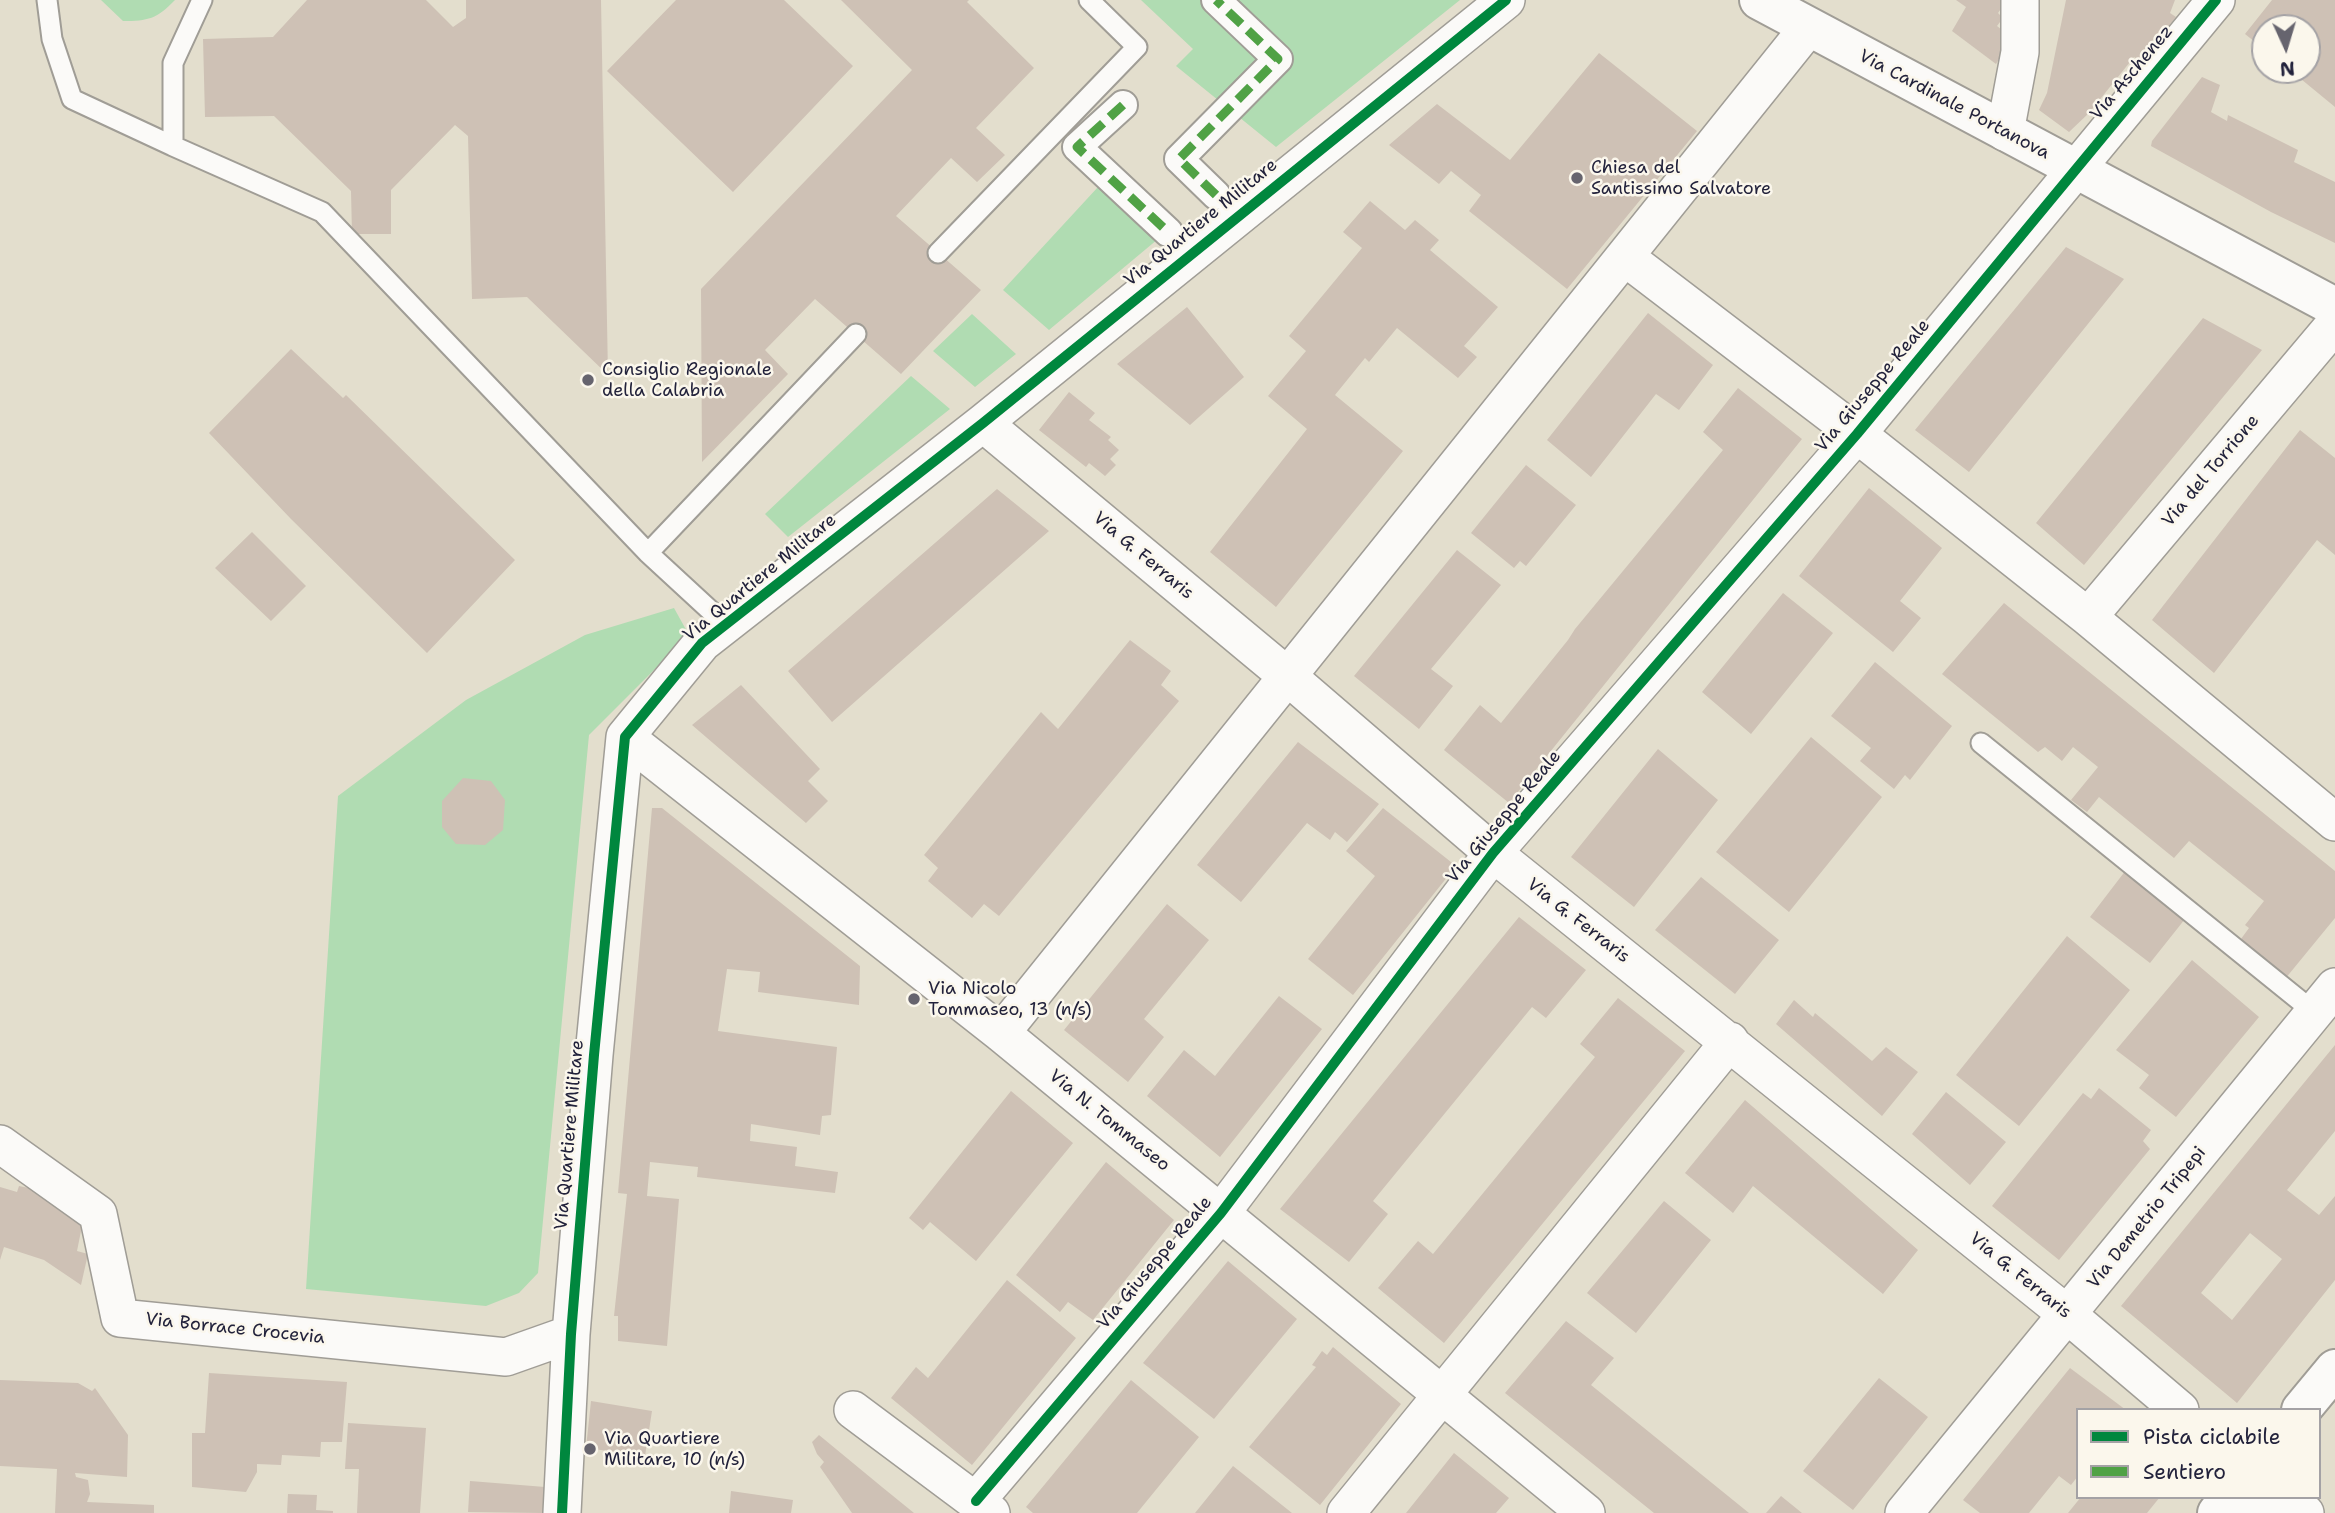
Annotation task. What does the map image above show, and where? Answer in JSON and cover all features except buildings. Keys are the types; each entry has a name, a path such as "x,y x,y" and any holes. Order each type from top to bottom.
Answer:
{"street":[{"path":"1216,0 1278,59 1179,159 1216,195"},
{"name":"Via Quartiere Militare","path":"562,1513 571,1335 593,1068 625,737 702,643 983,423 1506,0"},
{"name":"Via Cardinale Portanova","path":"1759,0 2335,307"},
{"path":"2006,132 2020,52 2020,0"},
{"name":"Via Aschenez","path":"2076,169 2216,0"},
{"path":"1000,1033 1808,28"},
{"path":"1123,105 1077,148 1168,232"},
{"name":"Via Giuseppe Reale","path":"984,1507 1221,1213 1493,853 1857,434 2076,169"},
{"path":"1625,257 1857,434 2088,617 2335,822"},
{"name":"Via del Torrione","path":"2088,617 2335,324"},
{"name":"Via G. Ferraris","path":"983,423 1286,675 1493,853 1730,1041 2068,1315 2178,1408"},
{"name":"Via N. Tommaseo","path":"625,737 1000,1033 1586,1513"},
{"name":"Via Demetrio Tripepi","path":"1904,1513 2324,999"},
{"path":"1346,1513 1730,1041"},
{"name":"Via Borrace Crocevia","path":"0,1144 98,1214 120,1318 506,1357 571,1335"},
{"path":"2303,1408 2335,1369"},
{"path":"853,1410 984,1507"},
{"path":"2217,1513 2228,1499"},
{"path":"2246,1499 2305,1513"}],"lane":[{"path":"47,0 52,39 72,99 322,212 648,553 725,624"},
{"path":"173,146 173,62 202,0"},
{"path":"937,253 1137,47 1088,0"},
{"path":"648,553 856,334"},
{"path":"1981,743 2324,999"}],"green space":[{"path":"101,0 175,0 152,18 123,21"},
{"path":"1141,0 1460,0 1276,147 1176,66 1193,49"},
{"path":"1098,187 1158,239 1049,330 1003,290"},
{"path":"972,314 1016,354 975,387 933,351"},
{"path":"911,376 950,409 788,537 765,514"},
{"path":"674,608 689,635 589,735 538,1273 519,1293 486,1306 306,1289 338,796 466,700 585,635"}],"marked path":[{"path":"1216,0 1278,59 1179,159 1216,195"},
{"path":"1123,105 1077,147 1168,232"}],"cycle path":[{"path":"562,1513 571,1334 594,1055 625,737 702,643 983,423 1506,0"},
{"path":"976,1501 1221,1213 1493,853 1857,434 2216,0"}],"place":[{"name":"Chiesa del Santissimo Salvatore","path":"1577,178"},
{"name":"Consiglio Regionale della Calabria","path":"588,380"},
{"name":"Via Nicolo Tommaseo, 13 (n/s)","path":"914,999"},
{"name":"Via Quartiere Militare, 10 (n/s)","path":"590,1449"}]}
